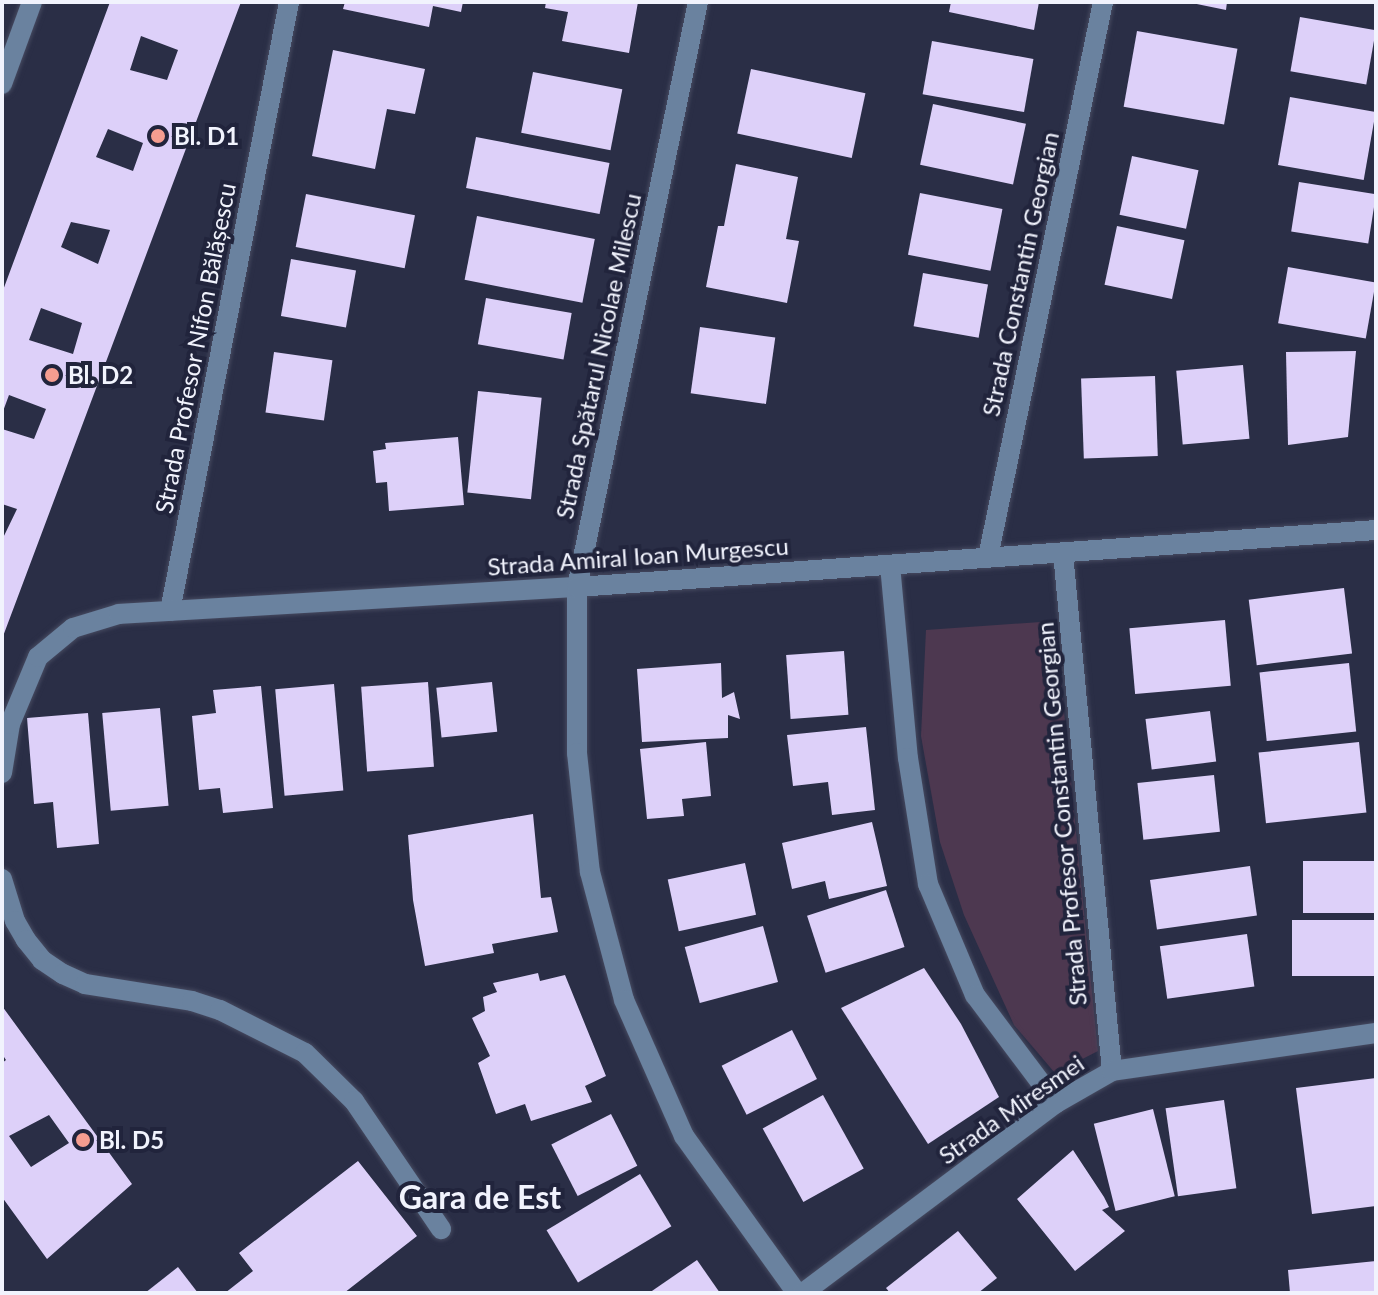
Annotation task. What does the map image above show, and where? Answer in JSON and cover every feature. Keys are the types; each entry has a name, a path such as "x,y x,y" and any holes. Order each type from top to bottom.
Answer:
{"street":[{"path":"2,84 32,2"},
{"name":"Strada Profesor Nifon Bălășescu","path":"170,611 289,2"},
{"name":"Strada Spătarul Nicolae Milescu","path":"698,2 577,587 577,753 590,872 624,1000 684,1136 800,1293"},
{"name":"Strada Constantin Georgian","path":"988,557 1103,2"},
{"name":"Strada Amiral Ioan Murgescu","path":"2,773 10,724 31,669 47,648 73,628 119,614 577,587 1376,530"},
{"name":"Strada Profesor Constantin Georgian","path":"1063,553 1112,1071"},
{"path":"890,565 908,758 928,884 975,995 1056,1103"},
{"path":"2,879 15,921 26,940 42,960 63,974 85,984 192,1001 220,1010 305,1053 354,1101 441,1229"},
{"name":"Strada Miresmei","path":"800,1293 1056,1103 1112,1071 1376,1033"}],"shaded area":[{"path":"1055,621 1098,1051 1055,1073 1014,1025 964,915 940,842 921,736 926,630"}],"building":[{"path":"110,2 241,2 2,639 2,540 17,509 2,504 2,429 34,439 46,409 9,395 2,414 2,293","holes":["141,36 178,50 167,80 130,70","108,129 143,143 133,171 96,157","71,222 110,230 98,264 61,247","41,308 82,323 73,354 29,340"]},
{"path":"345,2 463,2 461,12 433,6 429,27 343,9"},
{"path":"546,2 638,2 629,53 562,41 568,12 545,8"},
{"path":"951,2 1039,2 1034,30 949,12"},
{"path":"1187,2 1227,2 1226,10"},
{"path":"1300,17 1376,30 1366,85 1290,71"},
{"path":"1137,31 1237,49 1224,125 1124,107"},
{"path":"932,41 1033,59 1024,112 923,94"},
{"path":"333,50 425,69 415,114 387,109 375,169 312,156"},
{"path":"751,69 865,93 852,158 737,134"},
{"path":"533,72 622,89 610,150 521,133"},
{"path":"1290,97 1376,112 1364,180 1278,165"},
{"path":"933,104 1026,124 1013,184 920,165"},
{"path":"476,137 610,163 600,214 466,188"},
{"path":"1132,156 1199,170 1186,229 1120,215"},
{"path":"736,164 798,177 786,239 799,241 787,303 706,287 718,226 724,226"},
{"path":"1299,182 1376,194 1368,244 1291,231"},
{"path":"920,193 1002,209 990,271 908,255"},
{"path":"306,194 415,215 405,268 296,247"},
{"path":"477,216 595,239 582,303 465,280"},
{"path":"1117,226 1184,240 1172,299 1105,285"},
{"path":"291,259 356,270 346,328 281,316"},
{"path":"1288,267 1376,282 1366,339 1278,323"},
{"path":"923,273 988,284 979,338 914,326"},
{"path":"486,298 572,313 564,359 478,344"},
{"path":"700,327 775,338 766,404 691,393"},
{"path":"1356,351 1348,437 1288,445 1286,352"},
{"path":"274,352 332,360 324,421 266,412"},
{"path":"1243,365 1249,439 1183,445 1176,371"},
{"path":"1155,376 1158,456 1084,459 1081,379"},
{"path":"478,391 542,398 531,499 467,492"},
{"path":"458,437 464,505 389,511 387,482 376,483 373,451 386,449 385,443"},
{"path":"1344,588 1352,654 1257,665 1249,600"},
{"path":"1225,620 1231,686 1135,694 1129,628"},
{"path":"844,651 848,715 791,719 786,655"},
{"path":"721,663 722,698 734,692 740,719 728,715 728,738 642,742 637,669"},
{"path":"1349,663 1356,732 1267,741 1259,672"},
{"path":"428,682 434,767 367,771 361,687"},
{"path":"492,682 497,732 442,738 436,688"},
{"path":"334,684 343,791 285,796 275,689"},
{"path":"261,686 273,808 223,813 220,788 199,790 192,716 216,713 213,690"},
{"path":"160,708 169,806 111,811 102,713"},
{"path":"1210,711 1216,762 1152,770 1145,719"},
{"path":"88,713 99,844 57,848 53,802 34,804 27,718"},
{"path":"866,727 875,810 832,815 828,782 793,786 787,735"},
{"path":"706,742 711,796 682,799 684,816 647,819 640,749"},
{"path":"1359,742 1366,813 1266,823 1259,753"},
{"path":"1214,775 1220,832 1143,840 1137,783"},
{"path":"533,814 541,898 551,897 558,932 492,944 494,953 425,966 413,900 408,835"},
{"path":"872,822 887,886 829,899 825,881 792,889 782,843"},
{"path":"1303,861 1376,861 1376,913 1303,913"},
{"path":"745,863 756,915 679,931 668,879"},
{"path":"1250,866 1257,916 1157,930 1150,880"},
{"path":"886,890 905,947 826,973 807,916"},
{"path":"1292,920 1376,920 1376,976 1292,976"},
{"path":"763,926 778,982 700,1003 685,947"},
{"path":"1247,934 1254,986 1167,999 1160,946"},
{"path":"924,968 961,1024 999,1097 928,1144 841,1008"},
{"path":"538,973 540,981 565,975 606,1076 585,1086 592,1102 531,1121 525,1104 496,1114 478,1063 490,1056 472,1018 485,1011 483,997 497,992 493,983"},
{"name":"Bl. D5","path":"2,1006 132,1184 47,1259 2,1197 2,1063 6,1060 2,1054","holes":["49,1115 69,1143 31,1167 9,1136"]},
{"path":"792,1030 817,1079 747,1115 722,1066"},
{"path":"1376,1078 1376,1206 1312,1214 1296,1088"},
{"path":"823,1095 864,1168 803,1202 763,1128"},
{"path":"1224,1100 1236,1188 1178,1196 1166,1108"},
{"path":"1153,1109 1175,1196 1116,1211 1094,1124"},
{"path":"611,1114 637,1166 578,1196 551,1144"},
{"path":"1073,1150 1109,1207 1102,1210 1125,1231 1075,1271 1017,1199"},
{"path":"358,1161 417,1236 344,1293 225,1293 253,1271 239,1253"},
{"path":"640,1174 671,1226 578,1282 547,1230"},
{"path":"958,1231 997,1278 978,1293 890,1293 886,1288"},
{"path":"697,1260 720,1293 649,1293"},
{"path":"1376,1261 1376,1293 1290,1293 1288,1270"},
{"path":"178,1267 198,1293 145,1293"}],"place":[{"name":"Bl. D1","path":"158,136"},
{"name":"Bl. D2","path":"52,375"},
{"name":"Bl. D5","path":"83,1140"}],"district":[{"name":"Gara de Est","path":"480,1197"}]}
